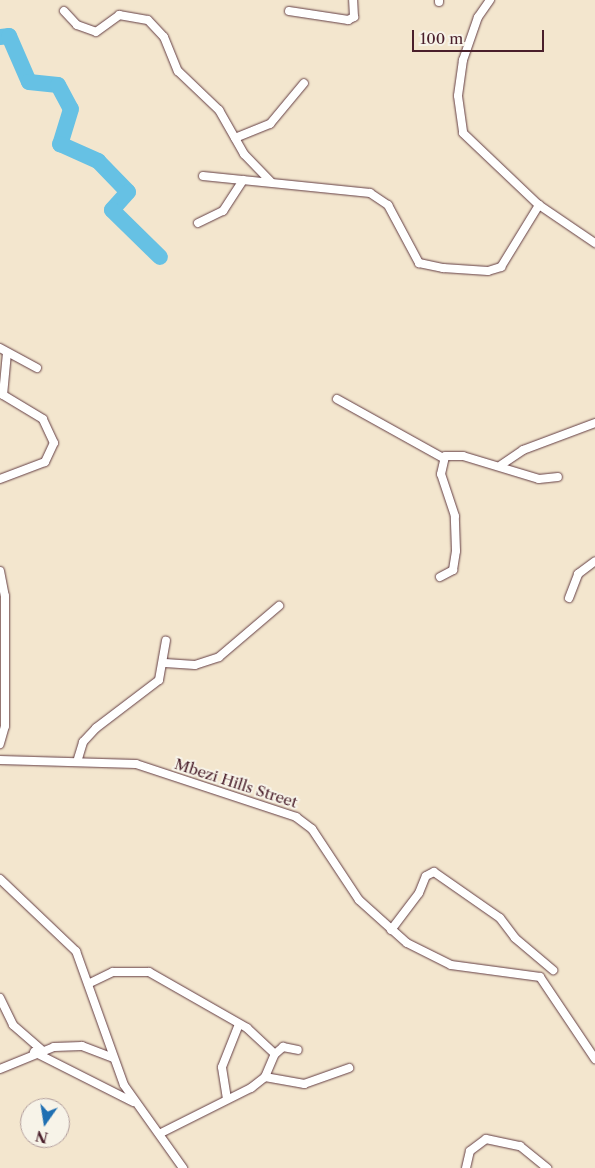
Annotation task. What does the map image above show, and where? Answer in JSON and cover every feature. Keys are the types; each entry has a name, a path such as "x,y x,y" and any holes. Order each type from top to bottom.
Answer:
{"street":[{"path":"289,11 348,20 354,17 353,0"},
{"path":"490,0 478,17 463,60 460,122 472,145 538,205 595,244"},
{"path":"64,12 77,25 96,32 119,15 148,20 164,37 178,71 219,110 251,164 271,182"},
{"path":"235,138 270,124 304,83"},
{"path":"204,176 352,189 380,197 418,263 443,268 488,272 501,266 538,205"},
{"path":"198,223 223,211 243,180"},
{"path":"0,348 37,368"},
{"path":"0,479 45,462 54,443 43,419 3,395 7,353"},
{"path":"337,398 443,458 456,455 501,466 539,479 558,477"},
{"path":"501,466 523,450 595,423"},
{"path":"440,578 453,570 456,550 455,516 441,474 443,458"},
{"path":"569,598 578,574 595,561"},
{"path":"0,570 6,596 5,726 0,744"},
{"path":"165,663 195,665 219,657 279,606"},
{"path":"77,762 83,742 159,680 165,663 166,641"},
{"name":"Mbezi Hills Street","path":"0,760 136,764 296,817 312,829 359,900 391,930 431,957 451,964 540,977 595,1059"},
{"path":"391,930 419,893 426,876 434,872 500,918 515,938 553,970"},
{"path":"0,879 76,951 90,983 113,1058 133,1102 161,1133 183,1168"},
{"path":"90,983 113,972 150,972 239,1024 275,1054"},
{"path":"0,998 13,1025 38,1051 133,1102"},
{"path":"227,1099 222,1066 239,1024"},
{"path":"0,1070 38,1051 82,1046 113,1058"},
{"path":"161,1133 265,1077 275,1054 283,1047 298,1050"},
{"path":"265,1077 304,1084 349,1068"},
{"path":"466,1168 470,1151 486,1138 520,1146 547,1168"}],"waterway":[{"path":"0,37 9,36 29,82 58,85 71,109 60,144 98,161 128,192 112,210 160,257"}]}
